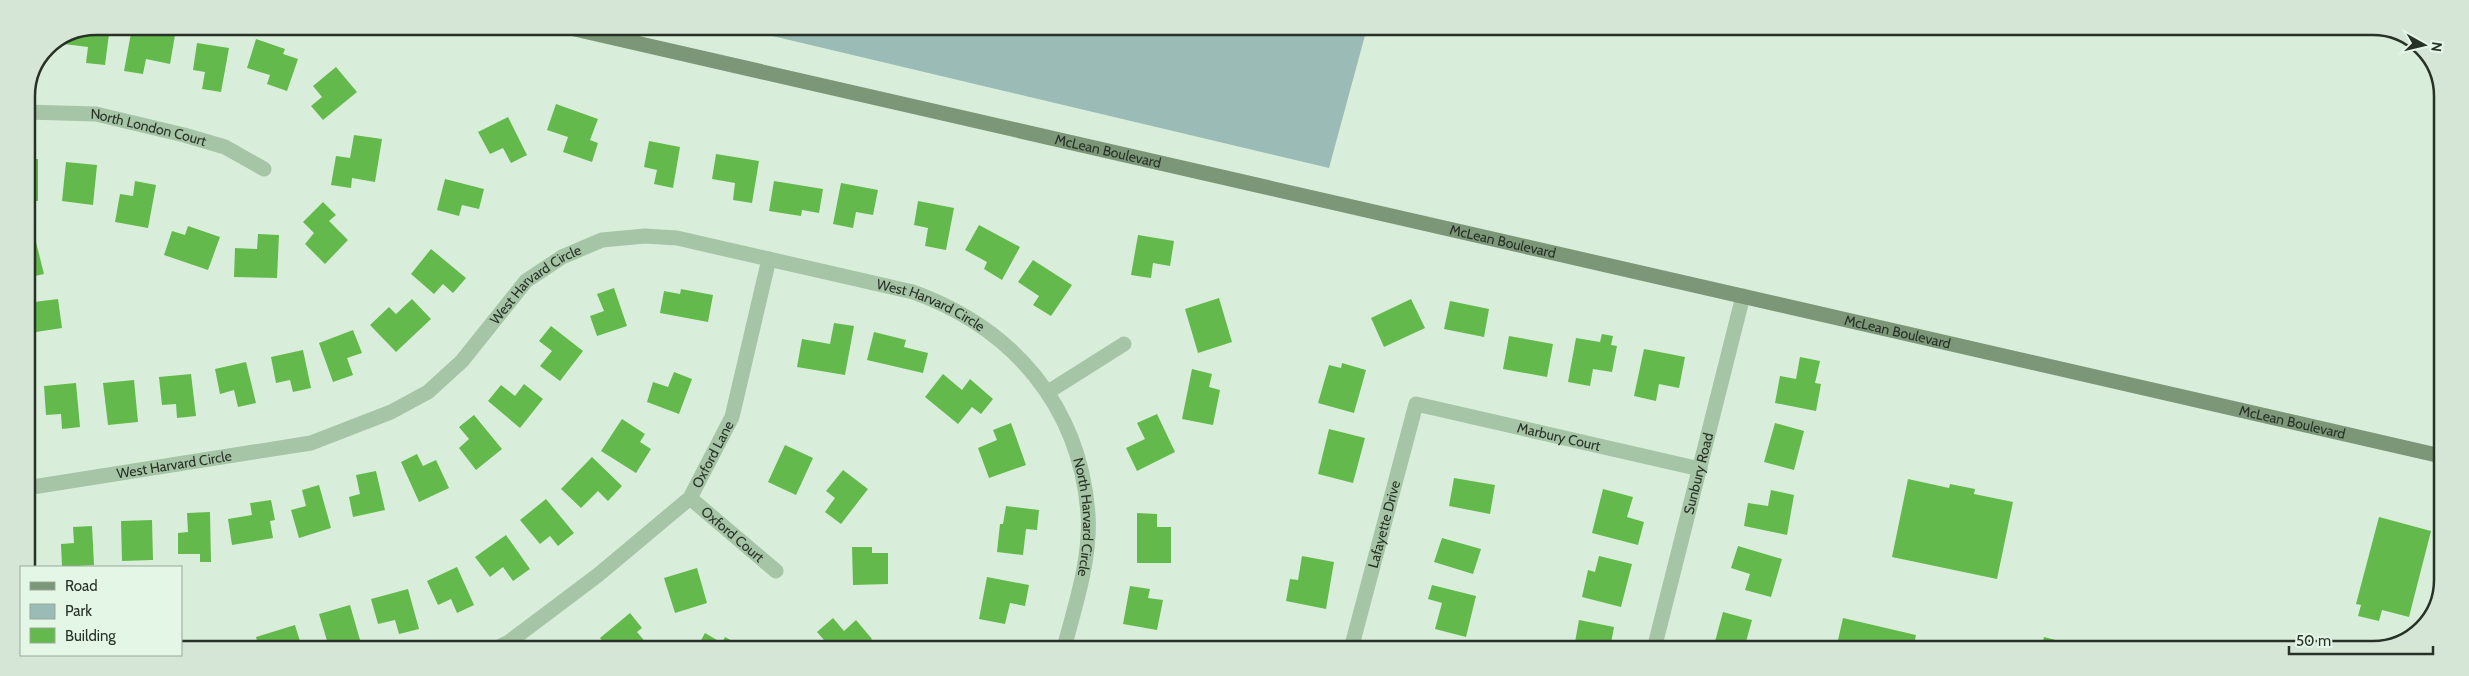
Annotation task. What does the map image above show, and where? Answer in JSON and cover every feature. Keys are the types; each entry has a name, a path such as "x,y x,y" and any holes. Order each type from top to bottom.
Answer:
{"main road":[{"name":"McLean Boulevard","path":"601,35 2434,454"}],"street":[{"name":"North London Court","path":"35,112 96,114 184,135 225,146 264,169"},
{"name":"West Harvard Circle","path":"35,487 311,443 391,412 428,392 462,361 526,281 562,257 602,240 645,236 677,238 913,292 939,301 974,320 1002,341 1026,364 1048,392"},
{"name":"Oxford Lane","path":"510,641 598,575 690,498 732,417 769,259"},
{"name":"Sunbury Road","path":"1656,641 1743,296"},
{"path":"1048,392 1124,344"},
{"name":"North Harvard Circle","path":"1048,392 1065,424 1081,472 1088,514 1087,544 1083,571 1066,641"},
{"name":"Lafayette Drive","path":"1353,641 1416,404 1419,405"},
{"name":"Marbury Court","path":"1419,405 1700,469"},
{"name":"Oxford Court","path":"690,498 776,571"}],"green space":[{"path":"769,35 1365,35 1329,168"}],"building":[{"path":"109,35 105,65 86,63 88,47 64,44 84,36"},
{"path":"131,35 175,35 170,64 146,59 143,74 124,71"},
{"path":"256,39 285,49 283,54 298,59 287,91 267,84 270,75 247,68"},
{"path":"197,43 229,48 221,92 202,89 205,72 193,70"},
{"path":"336,67 357,92 323,120 311,106 322,97 313,86"},
{"path":"556,104 598,119 590,140 598,143 592,162 563,152 568,137 547,130"},
{"path":"508,117 527,155 511,163 503,148 490,154 478,132"},
{"path":"354,135 382,139 375,182 352,178 351,188 331,185 336,156 350,158"},
{"path":"649,141 680,147 673,188 654,184 657,170 644,167"},
{"path":"716,154 759,161 752,203 733,200 735,183 712,179"},
{"path":"35,159 38,159 38,201 35,201"},
{"path":"66,162 97,165 93,205 62,201"},
{"path":"445,179 484,189 479,209 462,205 459,216 437,210"},
{"path":"135,181 156,185 148,228 115,222 120,194 133,196"},
{"path":"774,181 823,189 819,213 802,210 801,216 769,211"},
{"path":"841,183 878,190 873,215 856,212 853,228 833,224"},
{"path":"918,201 954,208 946,250 925,246 928,228 914,225"},
{"path":"323,202 336,215 329,221 348,240 325,264 305,244 314,233 303,222"},
{"path":"979,225 1020,247 1002,280 984,269 987,262 965,250"},
{"path":"188,226 220,237 208,270 164,255 172,231 185,235"},
{"path":"258,234 279,235 277,278 234,277 235,248 257,249"},
{"path":"1138,235 1174,241 1170,266 1153,263 1151,278 1131,275"},
{"path":"35,242 44,274 35,276"},
{"path":"431,249 466,278 453,293 443,284 434,294 411,274"},
{"path":"1033,260 1072,285 1051,316 1033,305 1039,296 1018,282"},
{"path":"614,288 627,326 597,336 590,316 604,311 597,294"},
{"path":"681,289 713,295 708,322 660,313 664,291 680,294"},
{"path":"1219,298 1232,342 1198,353 1185,309"},
{"path":"58,299 62,328 36,332 35,302"},
{"path":"412,299 431,319 396,352 370,325 389,307 396,314"},
{"path":"1411,299 1425,328 1384,347 1371,318"},
{"path":"1450,301 1489,309 1484,337 1444,329"},
{"path":"834,323 854,326 845,375 797,367 802,339 830,344"},
{"path":"551,326 583,351 560,381 540,366 552,351 539,341"},
{"path":"353,330 362,353 347,358 353,375 333,382 319,343"},
{"path":"874,332 906,340 904,347 928,353 923,373 867,360"},
{"path":"1602,334 1613,336 1611,345 1617,346 1612,372 1593,369 1590,386 1568,382 1576,338 1600,342"},
{"path":"1509,336 1553,344 1547,377 1503,369"},
{"path":"1644,349 1685,357 1679,388 1659,384 1656,401 1634,396"},
{"path":"303,350 311,388 293,392 290,380 276,383 271,357"},
{"path":"1800,357 1820,361 1815,383 1821,384 1816,411 1775,403 1780,376 1796,379"},
{"path":"246,362 256,403 238,407 234,390 220,394 215,369"},
{"path":"1342,363 1366,370 1354,413 1318,403 1329,365 1341,368"},
{"path":"1192,369 1212,374 1209,387 1220,390 1213,425 1182,419"},
{"path":"674,372 692,379 679,414 647,402 653,382 668,387"},
{"path":"191,374 196,416 177,418 176,404 162,405 159,377"},
{"path":"943,374 962,390 970,379 993,399 981,414 972,407 958,424 925,397"},
{"path":"134,380 138,422 108,425 103,383"},
{"path":"76,383 80,427 62,429 61,414 46,415 44,386"},
{"path":"524,384 543,399 520,428 488,401 501,385 515,396"},
{"path":"1157,414 1175,452 1137,471 1126,448 1145,439 1137,423"},
{"path":"474,415 502,449 476,470 459,448 469,439 459,427"},
{"path":"622,419 645,434 640,442 651,449 636,473 601,451"},
{"path":"1011,423 1026,465 989,478 978,448 997,440 993,430"},
{"path":"1775,423 1804,431 1794,470 1764,462"},
{"path":"1329,429 1365,438 1353,483 1318,474"},
{"path":"785,445 813,458 796,495 768,482"},
{"path":"417,454 423,466 436,460 449,488 419,502 401,462"},
{"path":"592,457 622,486 608,501 598,491 581,508 561,489"},
{"path":"843,470 868,489 841,524 825,512 835,498 826,491"},
{"path":"376,471 385,510 353,517 349,497 360,494 356,475"},
{"path":"1454,478 1495,485 1490,514 1449,506"},
{"path":"1908,479 1949,488 1950,484 1975,489 1974,494 2013,502 1997,579 1892,557"},
{"path":"319,485 331,528 299,538 291,510 306,506 302,490"},
{"path":"1603,489 1633,497 1627,517 1644,522 1638,545 1592,533"},
{"path":"1771,490 1794,495 1787,535 1744,526 1748,503 1768,506"},
{"path":"546,499 574,533 558,546 550,536 540,544 520,520"},
{"path":"271,500 275,520 270,521 273,538 232,545 228,519 252,515 250,503"},
{"path":"1006,506 1039,510 1037,530 1026,529 1023,555 997,552 1000,524 1003,524"},
{"path":"210,512 211,562 200,562 200,554 178,554 178,533 188,532 187,513"},
{"path":"1137,513 1157,514 1157,527 1171,527 1171,563 1137,563"},
{"path":"2379,517 2431,531 2409,617 2382,610 2379,621 2358,616 2361,605 2356,604"},
{"path":"152,520 153,560 122,561 121,521"},
{"path":"92,526 94,565 62,566 61,544 74,543 73,527"},
{"path":"506,535 530,569 513,581 503,567 490,577 475,557"},
{"path":"1442,538 1481,549 1473,574 1434,562"},
{"path":"1738,546 1782,559 1771,597 1745,590 1750,574 1731,568"},
{"path":"852,547 872,547 872,553 888,553 888,584 853,585"},
{"path":"1302,556 1334,562 1326,609 1286,601 1290,579 1298,580"},
{"path":"1599,556 1632,564 1621,607 1582,597 1588,570 1595,572"},
{"path":"457,567 474,605 457,613 451,599 438,605 427,581"},
{"path":"697,568 707,603 675,613 664,578"},
{"path":"987,577 1029,585 1025,606 1010,603 1005,624 979,619"},
{"path":"1432,585 1476,596 1466,637 1435,629 1442,603 1428,599"},
{"path":"1130,586 1150,589 1148,598 1163,600 1157,630 1123,624"},
{"path":"408,589 419,629 399,634 395,620 378,624 371,599"},
{"path":"350,605 360,641 327,641 319,614"},
{"path":"1723,612 1752,620 1746,641 1715,641"},
{"path":"630,613 642,628 637,632 644,641 602,641 600,638"},
{"path":"833,618 844,631 856,620 872,639 870,641 825,641 817,632"},
{"path":"1843,618 1916,635 1915,641 1838,641"},
{"path":"1579,620 1614,627 1611,641 1575,641"},
{"path":"295,625 300,641 257,641 256,637"},
{"path":"705,633 719,641 701,641"},
{"path":"725,637 732,641 723,641"},
{"path":"2044,637 2059,641 2043,641"}]}
